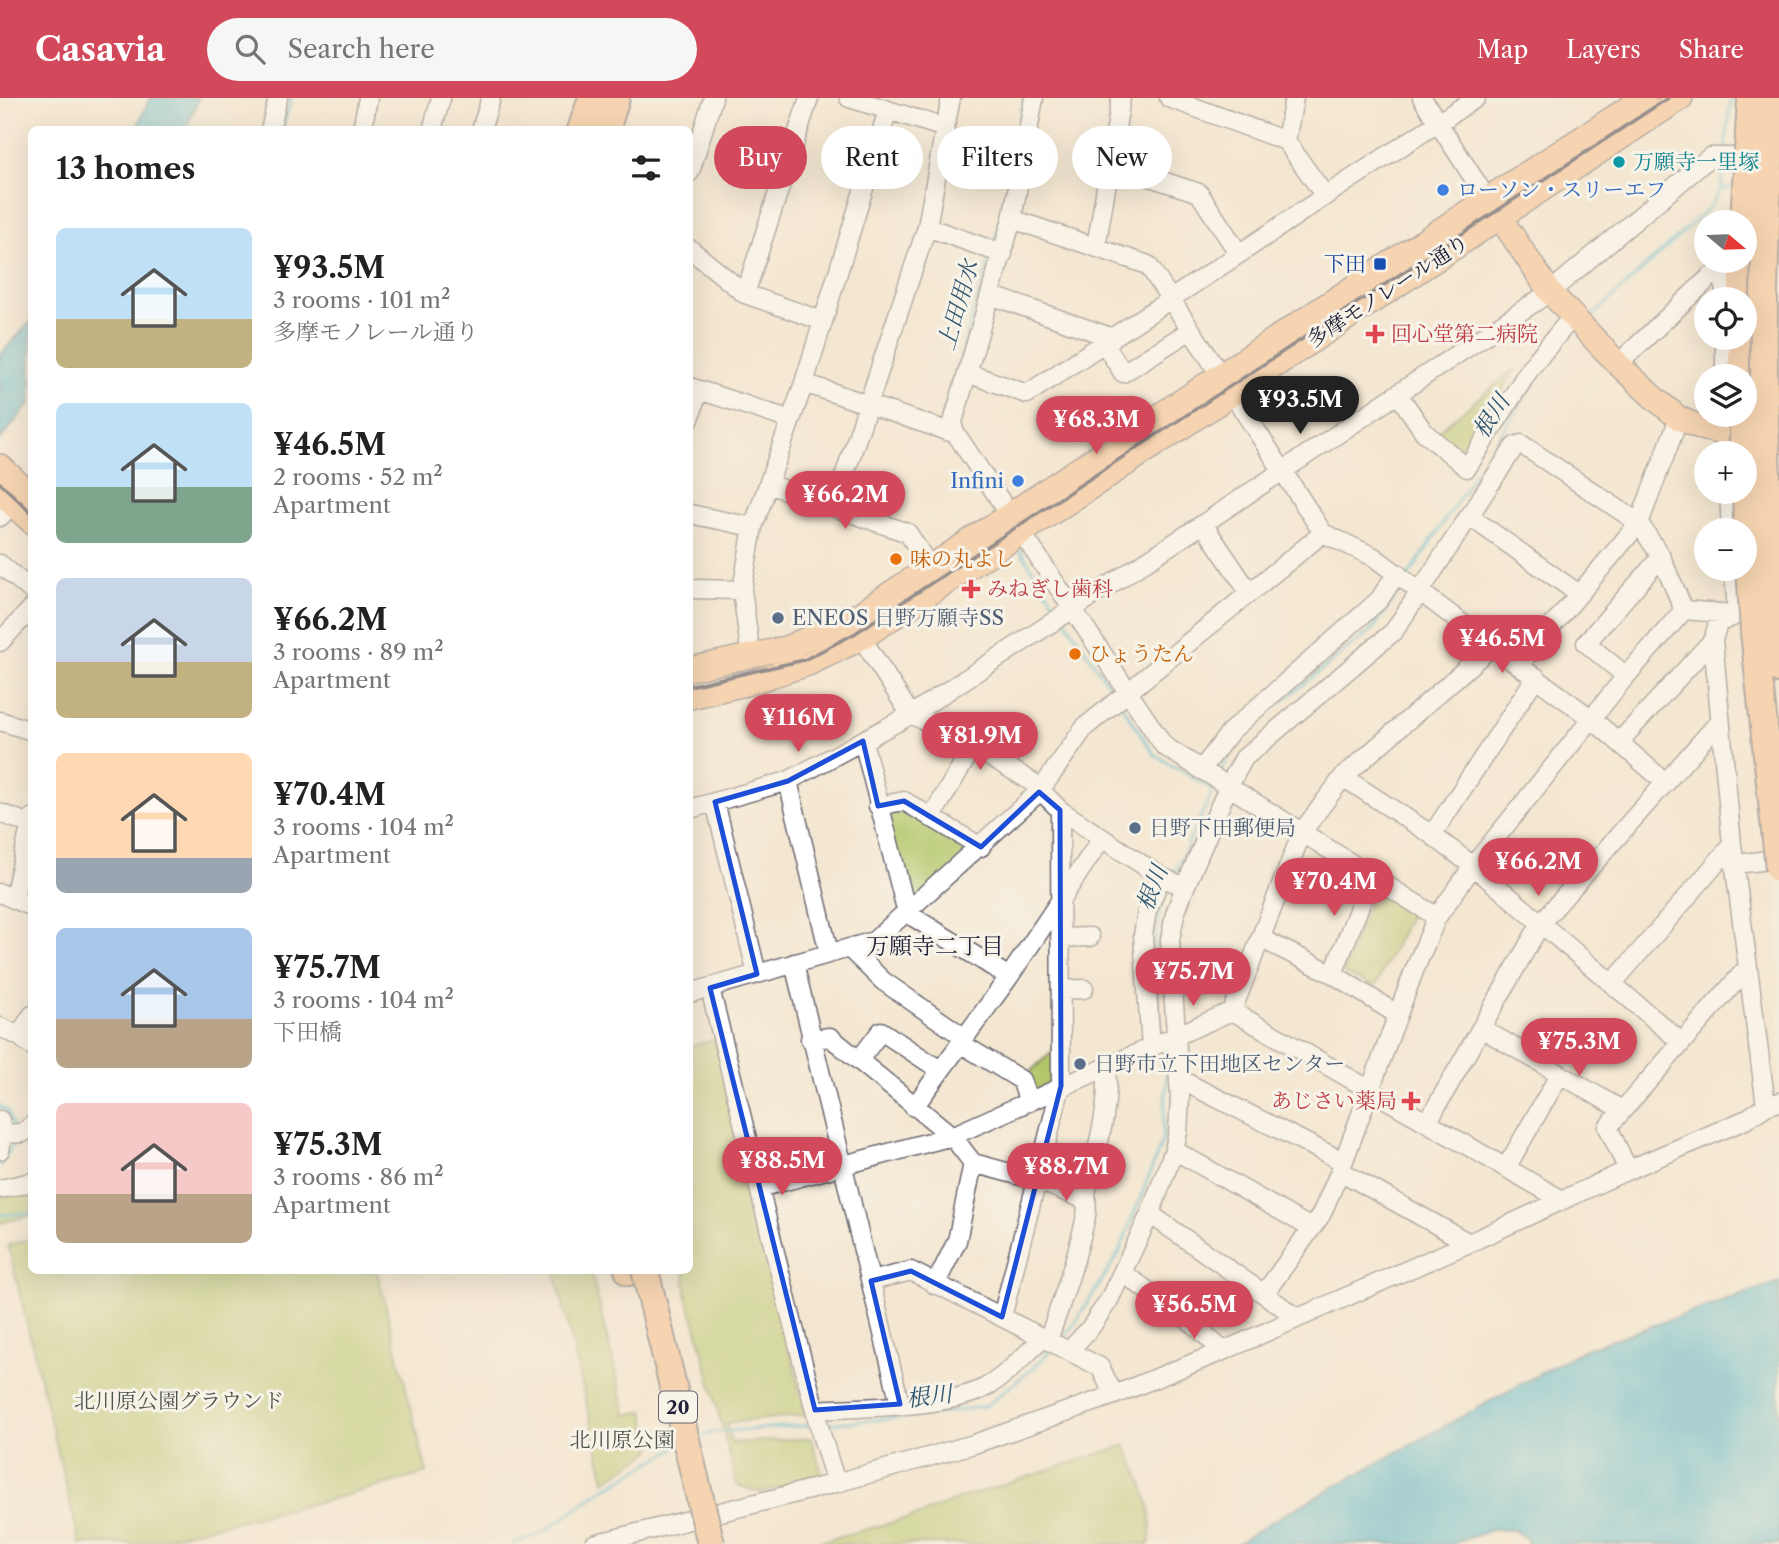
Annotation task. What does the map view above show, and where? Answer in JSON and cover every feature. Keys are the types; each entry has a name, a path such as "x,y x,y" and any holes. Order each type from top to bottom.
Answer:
{"highway":[{"path":"582,126 592,98"},
{"path":"607,126 616,98"},
{"path":"1745,210 1751,98"},
{"path":"1775,98 1769,155 1764,274 1761,622 1779,669"},
{"path":"1747,504 1761,622 1778,863"},
{"name":"20","path":"635,1274 694,1544"},
{"name":"20","path":"635,1274 711,1544"}],"main road":[{"name":"多摩モノレール通り","path":"1226,385 1488,199 1644,98"},
{"name":"多摩モノレール通り","path":"693,696 749,683 808,664 856,629 1226,385 1500,218 1681,98"},
{"path":"1488,199 1550,292 1618,364 1679,418 1730,439 1779,442"},
{"path":"0,466 14,498 28,517"},
{"name":"多摩モノレール通り","path":"693,668 751,657 856,629 930,568 1016,523"}],"street":[{"path":"271,126 278,98"},
{"path":"363,126 368,98"},
{"path":"433,126 441,98"},
{"path":"482,126 491,98"},
{"path":"693,162 713,98"},
{"path":"745,295 809,98"},
{"path":"849,98 939,126"},
{"path":"945,126 951,98"},
{"path":"946,430 953,422 990,295 996,251 1012,219 1034,98"},
{"path":"1116,126 1121,98"},
{"path":"1169,98 1207,105 1286,141 1325,196"},
{"path":"1286,141 1294,98"},
{"path":"1422,98 1488,199"},
{"path":"967,373 1027,394 1476,98"},
{"path":"751,657 742,590 753,527 804,383 888,110"},
{"path":"693,808 788,781 912,714 1282,472 1550,292 1710,157 1779,158"},
{"path":"834,507 927,227 937,172"},
{"path":"1172,185 1199,194 1239,254"},
{"path":"1096,247 1106,189"},
{"path":"1012,219 1148,265 1323,533 1374,556 1592,719 1666,783"},
{"path":"927,227 996,251"},
{"path":"693,252 745,295 823,321"},
{"path":"1699,287 1719,272 1724,277 1724,287"},
{"path":"1618,364 1694,292"},
{"path":"990,295 1108,340 1123,373 1191,330"},
{"path":"1398,394 1424,432 1467,468 1531,367 1579,324"},
{"path":"804,383 946,430 1016,523 1066,612 1122,697 1164,746 1437,917"},
{"path":"694,388 791,421"},
{"path":"1520,664 1639,523 1679,418"},
{"path":"1201,770 1231,731 1379,600 1409,582 1469,516 1515,446 1521,444 1639,523 1661,557 1684,610"},
{"path":"768,484 908,533 930,568"},
{"path":"693,515 753,527"},
{"path":"1469,516 1578,594"},
{"path":"1203,524 1249,592"},
{"path":"693,992 874,941 1039,792 1085,727 1323,533"},
{"path":"1626,676 1586,643 1661,557"},
{"path":"0,564 28,588"},
{"path":"1740,581 1761,622"},
{"path":"1163,1042 1170,940 1175,914 1228,787 1244,758 1394,631 1409,582"},
{"path":"693,589 742,590"},
{"path":"1684,610 1761,622"},
{"path":"1264,1294 1321,1215 1437,917 1473,866 1626,676 1684,610"},
{"path":"0,642 28,612"},
{"path":"594,1544 836,1483 974,1444 1114,1395 1469,1243 1745,1120 1772,1104 1747,968 1719,722 1713,639 1717,623 1761,622"},
{"path":"856,629 912,714 974,746 1032,782 1039,792 1060,810 1161,877 1185,887"},
{"path":"1620,741 1713,639"},
{"path":"760,1188 952,1136 1232,1012 1302,832 1343,777 1492,646"},
{"path":"1432,835 1536,677"},
{"path":"0,721 28,730"},
{"path":"1427,1124 1541,923 1719,722"},
{"path":"863,741 906,913 1009,977"},
{"path":"931,818 974,746"},
{"path":"1343,777 1432,835 1473,866 1681,1042"},
{"path":"788,781 829,953"},
{"path":"878,806 904,801 981,847"},
{"path":"715,802 757,974"},
{"path":"1002,1317 1061,1086 1060,810"},
{"path":"0,813 28,820"},
{"path":"28,830 7,896 28,906"},
{"path":"914,1107 1009,977 1102,838"},
{"path":"1612,984 1732,845"},
{"path":"1735,864 1778,863"},
{"path":"816,1413 943,1401 977,1392 1100,1316 1150,1213 1174,1150 1180,1116 1179,1079 1163,1042 1143,935 1147,911 1161,877"},
{"path":"1333,974 1371,877"},
{"path":"1060,938 1090,937"},
{"path":"1262,939 1333,974 1398,1015"},
{"path":"849,948 883,981 962,1041 1021,1080 1029,1102"},
{"path":"794,963 810,1039 844,1166 900,1404"},
{"path":"1628,1170 1608,1127 1747,968"},
{"path":"710,988 821,1434 836,1483"},
{"path":"1061,990 1084,989"},
{"path":"1232,1012 1562,1200"},
{"path":"0,1027 25,1041"},
{"path":"1481,1028 1622,1110"},
{"path":"859,1060 881,1031 940,1070"},
{"path":"810,1039 830,1037 952,1136 973,1163 1036,1180 1086,1200"},
{"path":"1055,1344 1087,1213 1086,1200 1108,1081 1106,1067"},
{"path":"1506,1168 1560,1074"},
{"path":"1179,1079 1341,1166 1469,1243"},
{"path":"1,1134 23,1133 28,1129"},
{"path":"1174,1150 1311,1228"},
{"path":"935,1285 957,1241 973,1163"},
{"path":"0,1189 28,1183"},
{"path":"1150,1213 1298,1318"},
{"path":"871,1281 911,1271 1100,1367 1114,1395"},
{"path":"1123,1273 1191,1322 1223,1350"}],"highlighted area":[{"path":"863,741 878,806 904,801 981,847 1039,792 1060,810 1061,1086 1002,1317 911,1271 871,1281 900,1404 815,1410 710,988 757,974 715,802 788,781"}],"green space":[{"path":"1516,368 1464,452 1437,432"},
{"path":"904,801 981,847 907,913 878,806"},
{"path":"1375,884 1414,906 1375,987 1343,973"},
{"name":"北川原公園","path":"715,1040 806,1415 726,1423 732,1443 811,1438 821,1471 818,1476 761,1493 737,1485 687,1299 684,1274 693,1274 693,1045"},
{"path":"1056,1048 1061,1086 1029,1102 1021,1080"},
{"path":"28,1189 28,1216 0,1223 0,1197"},
{"name":"北川原公園グラウンド","path":"28,1240 28,1274 378,1274 427,1473 325,1501 137,1544 80,1544 8,1245"},
{"name":"北川原公園","path":"556,1274 592,1274 626,1415 644,1411 652,1450 605,1481"},
{"path":"1126,1445 1149,1505 1149,1544 811,1544 920,1515 956,1500"}],"water":[{"path":"150,98 199,98 187,126 137,126"},
{"path":"28,324 28,406 0,440 0,355"},
{"path":"1779,1282 1779,1544 1527,1544 1527,1539 1513,1530 1491,1530 1453,1544 1237,1544 1272,1521 1585,1349"}],"waterway":[{"path":"283,126 291,98"},
{"name":"上田用水","path":"994,243 1002,217 1024,98"},
{"path":"1725,153 1731,98"},
{"name":"根川","path":"1588,320 1709,208 1721,189 1724,164"},
{"path":"1721,189 1732,187"},
{"name":"上田用水","path":"945,425 943,416 991,254"},
{"name":"根川","path":"1408,577 1555,351"},
{"name":"上田用水","path":"949,439 994,510"},
{"name":"上田用水","path":"1020,550 1059,610"},
{"name":"根川","path":"1220,774 1234,744 1252,725 1373,629 1402,586"},
{"name":"上田用水","path":"1065,619 1115,695"},
{"name":"上田用水","path":"1121,704 1154,754 1213,790"},
{"name":"根川","path":"1173,876 1216,784"},
{"name":"根川","path":"1162,1036 1155,942 1162,904 1169,886"},
{"name":"根川","path":"1061,1339 1071,1329 1119,1253 1162,1142 1167,1080 1164,1048"},
{"path":"0,1106 8,1112 13,1127"},
{"path":"0,1165 13,1145"},
{"path":"0,1215 28,1213"},
{"name":"根川","path":"825,1424 929,1415 986,1406 1051,1350"},
{"name":"根川","path":"697,1439 714,1432 814,1425"},
{"name":"根川","path":"514,1544 544,1532 601,1491 677,1447"}],"railway":[{"path":"693,685 804,660 854,634 1668,98"},
{"path":"0,483 28,509"}],"place":[{"name":"万願寺一里塚","path":"1619,162"},
{"name":"ローソン・スリーエフ","path":"1443,190"},
{"name":"下田","path":"1380,264"},
{"name":"回心堂第二病院","path":"1375,334"},
{"name":"Infini","path":"1018,481"},
{"name":"味の丸よし","path":"896,559"},
{"name":"みねぎし歯科","path":"971,589"},
{"name":"ENEOS 日野万願寺SS","path":"778,618"},
{"name":"ひょうたん","path":"1075,654"},
{"name":"日野下田郵便局","path":"1135,828"},
{"name":"日野市立下田地区センター","path":"1080,1064"},
{"name":"あじさい薬局","path":"1411,1101"}],"district":[{"name":"万願寺二丁目","path":"935,946"}]}
